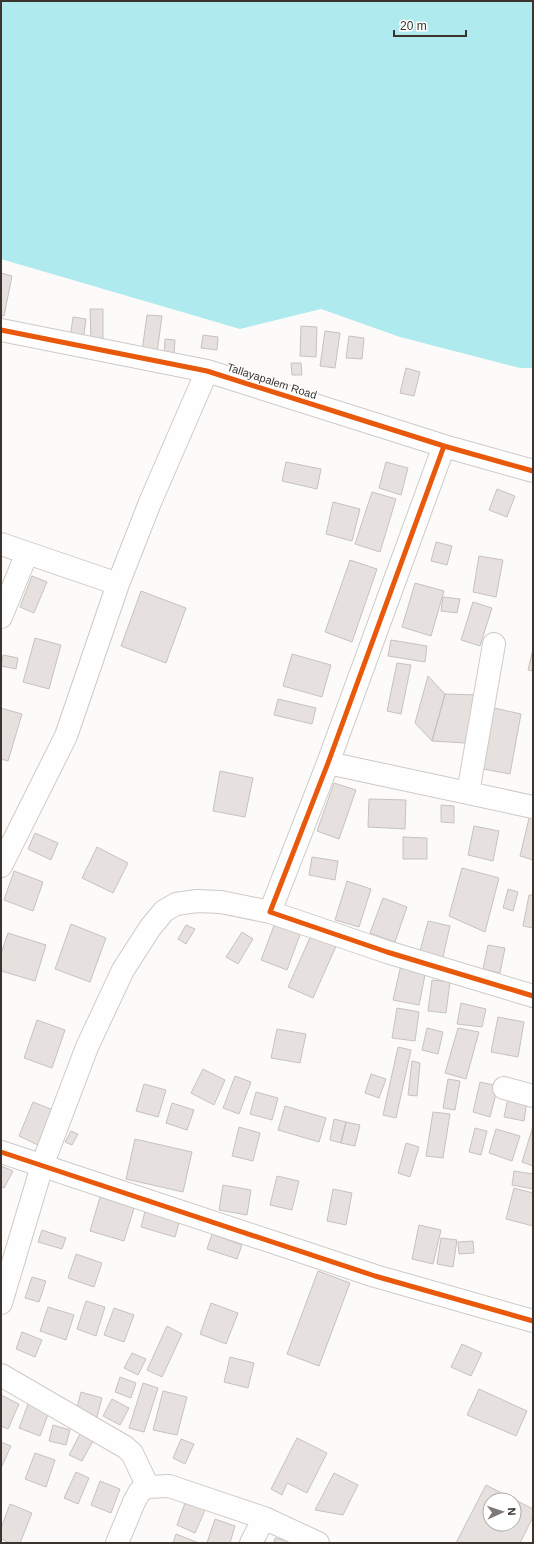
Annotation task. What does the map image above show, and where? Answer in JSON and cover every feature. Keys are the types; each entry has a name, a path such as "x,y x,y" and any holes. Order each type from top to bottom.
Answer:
{"street":[{"name":"Tallayapalem Road","path":"1,330 207,371 444,446 533,471"},
{"path":"1,866 66,736 118,584 151,500 207,371"},
{"path":"270,912 328,763 444,446"},
{"path":"1,544 118,584"},
{"path":"1,617 27,553"},
{"path":"468,793 494,644"},
{"path":"328,763 533,807"},
{"path":"2,1296 42,1166 87,1047 123,970 150,928 164,911 176,904 198,901 221,902 270,912 387,952 533,996"},
{"path":"504,1088 533,1096"},
{"path":"1,1152 375,1276 533,1321"},
{"path":"1,1375 125,1447 132,1453 148,1487"},
{"path":"116,1543 140,1491 148,1487 169,1486 264,1518 318,1543"},
{"path":"251,1543 264,1518"}],"water":[{"path":"1,1 533,1 533,368 520,368 400,337 321,309 240,329 1,259"}],"building":[{"path":"1,273 12,276 4,316 1,316"},
{"path":"90,309 103,309 103,339 91,339"},
{"path":"147,315 162,316 157,353 142,351"},
{"path":"73,317 86,319 83,341 70,339"},
{"path":"301,326 317,327 316,357 300,356"},
{"path":"325,331 340,333 335,368 320,366"},
{"path":"203,335 218,337 217,350 201,348"},
{"path":"349,336 364,338 362,359 346,358"},
{"path":"165,339 175,340 174,354 164,354"},
{"path":"291,363 301,363 302,375 292,375"},
{"path":"406,368 420,372 414,396 400,393"},
{"path":"286,462 321,469 317,489 282,481"},
{"path":"386,462 408,468 401,495 379,488"},
{"path":"497,489 515,496 507,517 489,510"},
{"path":"372,492 396,499 380,552 355,544"},
{"path":"333,502 360,509 352,541 326,534"},
{"path":"436,542 452,546 447,565 431,561"},
{"path":"479,556 503,560 496,597 473,592"},
{"path":"350,560 377,569 352,642 325,632"},
{"path":"32,576 47,582 34,613 20,607"},
{"path":"415,583 444,591 431,636 402,627"},
{"path":"141,591 186,608 166,663 121,646"},
{"path":"443,597 460,599 457,613 441,611"},
{"path":"473,602 492,608 480,646 461,640"},
{"path":"35,638 61,645 49,689 23,682"},
{"path":"391,640 427,646 425,662 388,656"},
{"path":"533,649 533,671 528,670"},
{"path":"292,654 331,665 322,697 283,686"},
{"path":"3,655 18,658 16,669 1,666"},
{"path":"397,663 411,665 401,714 387,711"},
{"path":"428,676 445,694 432,741 415,723"},
{"path":"445,694 478,695 465,743 432,741"},
{"path":"278,699 316,708 312,724 274,715"},
{"path":"1,708 22,714 8,761 1,759"},
{"path":"494,708 521,714 510,774 483,769"},
{"path":"220,771 253,778 245,817 213,811"},
{"path":"334,783 356,790 339,839 317,831"},
{"path":"369,799 406,800 405,829 368,827"},
{"path":"441,805 454,806 454,823 441,822"},
{"path":"530,814 533,815 533,860 520,856"},
{"path":"474,826 499,831 493,861 468,855"},
{"path":"35,833 58,843 51,860 28,849"},
{"path":"403,837 427,838 427,859 403,859"},
{"path":"97,847 128,863 113,893 82,878"},
{"path":"312,857 338,861 335,880 309,875"},
{"path":"462,868 499,878 485,932 449,916"},
{"path":"14,871 43,882 33,911 4,900"},
{"path":"347,881 371,889 359,927 335,920"},
{"path":"508,889 518,892 513,911 503,908"},
{"path":"529,895 533,895 533,928 523,926"},
{"path":"383,898 407,907 395,942 370,933"},
{"path":"428,921 450,926 443,957 420,951"},
{"path":"275,923 301,932 287,970 261,960"},
{"path":"71,924 106,938 90,982 55,969"},
{"path":"186,925 195,929 186,944 178,939"},
{"path":"242,932 253,939 238,964 226,957"},
{"path":"8,933 46,945 35,981 1,971 1,954"},
{"path":"312,933 337,944 313,998 288,987"},
{"path":"488,945 505,948 500,973 483,969"},
{"path":"401,965 426,970 419,1005 393,1000"},
{"path":"432,980 450,982 446,1013 428,1011"},
{"path":"461,1003 486,1009 482,1027 457,1024"},
{"path":"397,1008 419,1012 415,1041 392,1038"},
{"path":"498,1017 524,1022 518,1057 491,1052"},
{"path":"37,1020 65,1030 52,1068 24,1058"},
{"path":"427,1028 443,1032 438,1054 422,1050"},
{"path":"458,1028 479,1032 466,1079 445,1073"},
{"path":"277,1029 306,1034 300,1063 271,1058"},
{"path":"398,1047 411,1050 396,1118 383,1115"},
{"path":"412,1061 420,1063 417,1096 408,1095"},
{"path":"203,1069 225,1080 214,1105 191,1093"},
{"path":"371,1074 386,1079 379,1098 365,1093"},
{"path":"235,1076 251,1082 239,1114 223,1108"},
{"path":"448,1079 460,1081 455,1110 443,1108"},
{"path":"480,1082 498,1086 490,1117 473,1112"},
{"path":"144,1084 166,1090 158,1117 136,1111"},
{"path":"256,1092 278,1098 272,1120 250,1114"},
{"path":"508,1098 527,1101 524,1121 504,1117"},
{"path":"33,1102 53,1110 38,1145 19,1136"},
{"path":"172,1103 194,1110 187,1130 166,1123"},
{"path":"285,1106 326,1118 319,1142 278,1130"},
{"path":"433,1112 450,1114 443,1158 426,1156"},
{"path":"334,1119 346,1122 341,1143 330,1140"},
{"path":"346,1122 360,1125 355,1146 341,1143"},
{"path":"533,1126 533,1166 522,1162"},
{"path":"239,1127 260,1133 253,1161 232,1156"},
{"path":"475,1128 487,1131 481,1155 469,1152"},
{"path":"496,1129 520,1136 512,1161 489,1153"},
{"path":"71,1131 78,1134 72,1145 65,1142"},
{"path":"135,1139 192,1152 183,1192 126,1179"},
{"path":"406,1143 419,1147 410,1177 398,1173"},
{"path":"1,1166 13,1171 4,1188 1,1187"},
{"path":"514,1171 533,1174 533,1189 512,1185"},
{"path":"277,1176 299,1181 292,1210 270,1205"},
{"path":"223,1185 251,1190 247,1215 219,1210"},
{"path":"514,1188 533,1193 533,1226 506,1219"},
{"path":"333,1189 352,1193 346,1225 327,1221"},
{"path":"100,1197 134,1208 124,1241 90,1231"},
{"path":"146,1207 181,1217 175,1237 141,1227"},
{"path":"419,1225 441,1230 433,1264 412,1259"},
{"path":"42,1230 66,1238 62,1249 38,1242"},
{"path":"212,1234 242,1245 237,1259 207,1249"},
{"path":"441,1238 457,1240 453,1267 437,1264"},
{"path":"473,1241 474,1253 459,1254 458,1242"},
{"path":"76,1254 102,1263 94,1287 68,1278"},
{"path":"318,1271 350,1283 319,1366 287,1354"},
{"path":"32,1277 46,1281 39,1302 25,1298"},
{"path":"86,1301 105,1307 96,1336 77,1329"},
{"path":"211,1303 238,1313 226,1344 200,1334"},
{"path":"48,1307 74,1315 66,1340 40,1331"},
{"path":"114,1308 134,1315 124,1342 104,1335"},
{"path":"167,1326 182,1334 162,1377 147,1370"},
{"path":"22,1332 42,1340 35,1357 16,1349"},
{"path":"462,1344 482,1353 471,1376 451,1367"},
{"path":"132,1353 146,1359 138,1375 124,1368"},
{"path":"230,1357 254,1363 248,1388 224,1382"},
{"path":"120,1377 136,1383 131,1398 115,1392"},
{"path":"143,1383 158,1388 144,1432 129,1428"},
{"path":"479,1389 527,1411 516,1436 467,1415"},
{"path":"163,1391 187,1397 177,1435 153,1430"},
{"path":"81,1392 102,1398 97,1417 76,1411"},
{"path":"1,1395 19,1404 8,1429 1,1426"},
{"path":"112,1399 129,1408 120,1425 103,1416"},
{"path":"28,1404 49,1412 40,1436 19,1428"},
{"path":"53,1425 70,1430 66,1445 49,1441"},
{"path":"81,1432 94,1439 82,1461 69,1455"},
{"path":"297,1438 327,1453 307,1493 287,1483 282,1495 271,1489"},
{"path":"181,1439 194,1444 185,1464 173,1458"},
{"path":"1,1442 11,1446 1,1468"},
{"path":"35,1453 55,1460 46,1487 25,1479"},
{"path":"76,1472 89,1478 78,1504 64,1498"},
{"path":"334,1473 358,1485 343,1515 315,1510"},
{"path":"100,1481 120,1489 111,1513 91,1505"},
{"path":"486,1485 500,1492 482,1492"},
{"path":"482,1493 482,1532 522,1532 522,1503 533,1509 533,1517 520,1543 456,1543"},
{"path":"186,1500 206,1508 195,1533 177,1525"},
{"path":"10,1504 32,1513 20,1543 10,1543 1,1539 1,1528"},
{"path":"215,1519 235,1526 230,1543 207,1543"},
{"path":"176,1534 199,1543 173,1543"},
{"path":"275,1538 295,1542 274,1543"}],"cycle path":[{"path":"1,330 207,371 444,446 533,471"},
{"path":"444,446 328,763 270,912 387,952 533,996"},
{"path":"1,1152 375,1276 533,1321"}]}
